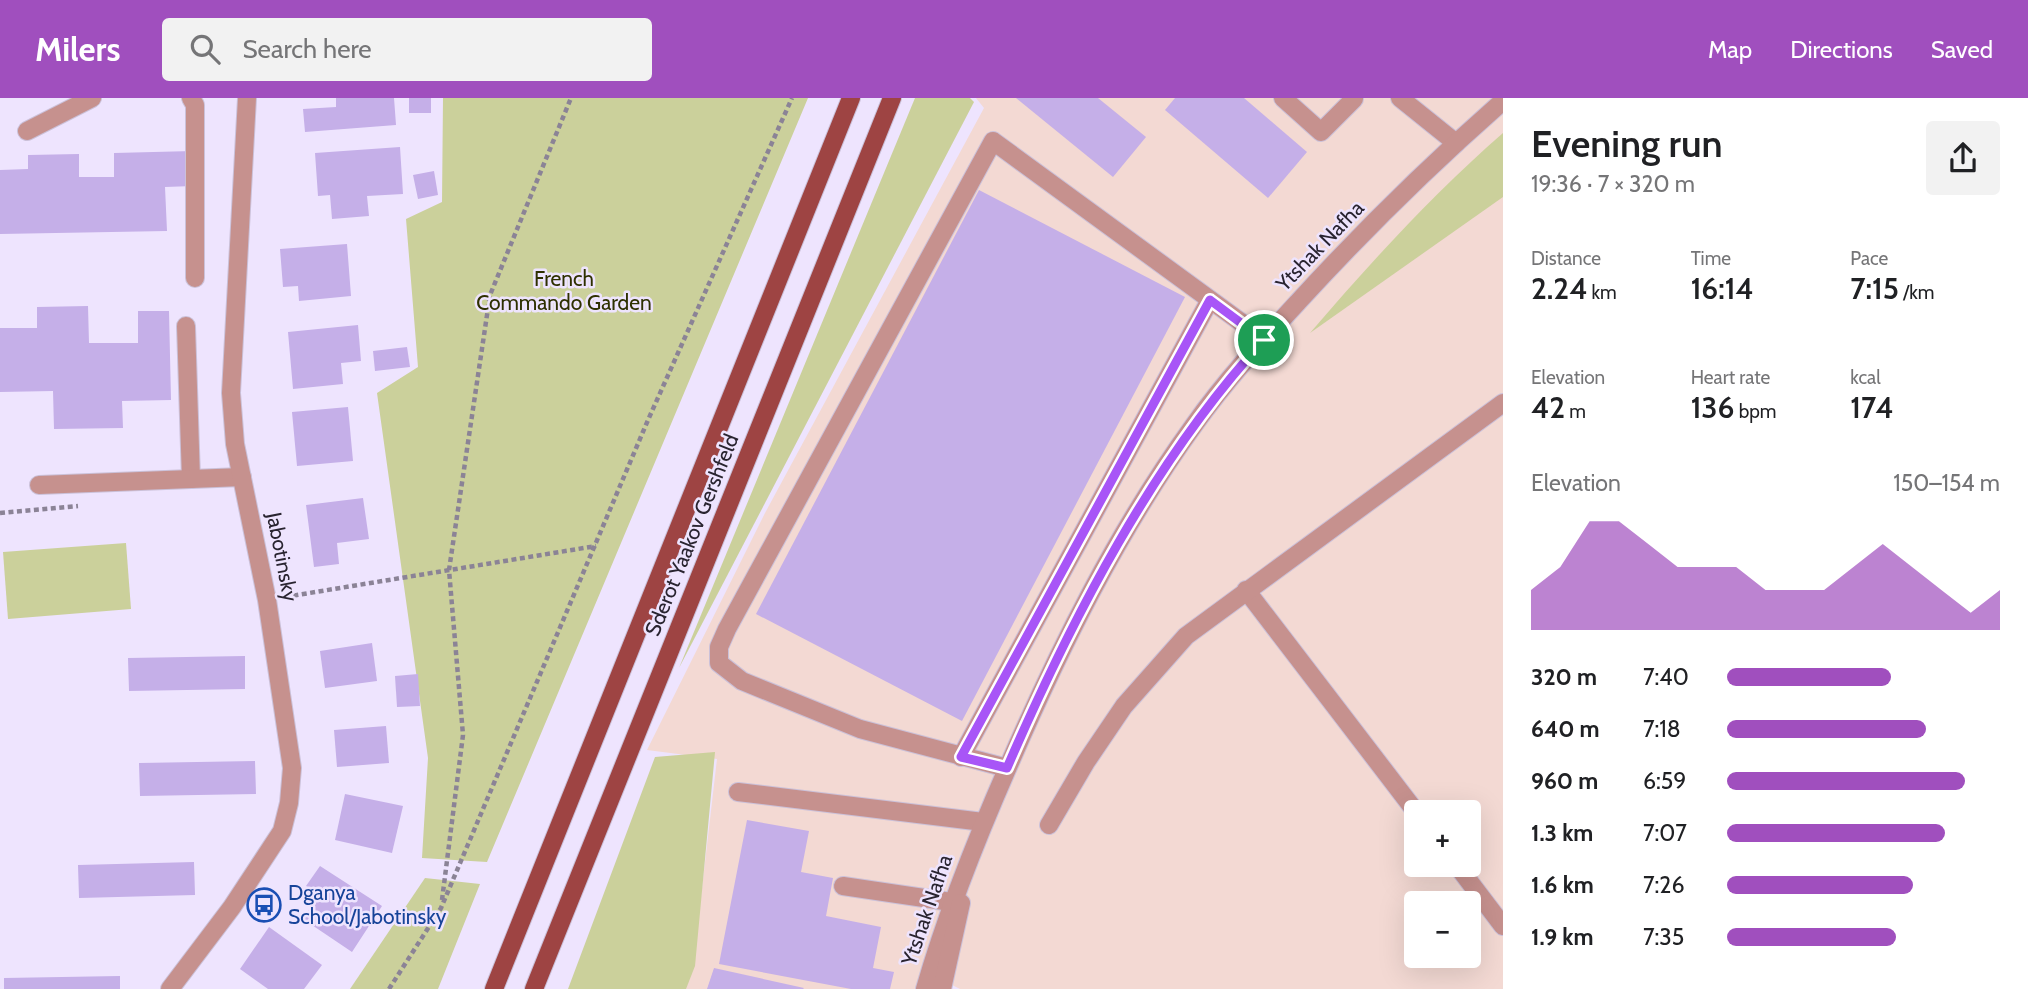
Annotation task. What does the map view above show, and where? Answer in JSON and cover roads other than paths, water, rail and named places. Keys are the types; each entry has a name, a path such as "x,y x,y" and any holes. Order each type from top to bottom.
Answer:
{"main road":[{"name":"Sderot Yaakov Gershfeld","path":"494,989 851,98"},
{"name":"Sderot Yaakov Gershfeld","path":"534,989 892,98"}],"street":[{"path":"27,131 92,98"},
{"path":"191,98 195,106 195,278"},
{"name":"Jabotinsky","path":"170,989 232,907 282,831 292,768 267,600 235,444 231,393 247,98"},
{"path":"1283,98 1321,132 1354,98"},
{"path":"1400,98 1455,143"},
{"name":"Ytshak Nafha","path":"925,989 951,902 1040,692 1091,593 1193,426 1264,340 1359,238 1455,143 1503,102"},
{"path":"1007,768 860,729 741,681 719,663 719,647 993,141 1264,340"},
{"path":"961,757 1210,300"},
{"path":"186,326 191,479"},
{"path":"1049,825 1086,762 1124,706 1186,636 1503,403"},
{"path":"39,485 242,477"},
{"path":"1246,590 1407,800"},
{"path":"738,792 983,822"},
{"name":"Ytshak Nafha","path":"942,989 973,846"},
{"path":"1466,877 1503,926"},
{"path":"844,886 951,902"}],"place":[{"name":"Dganya School/Jabotinsky","path":"264,905"}],"park label":[{"name":"French Commando Garden","path":"564,291"}]}
